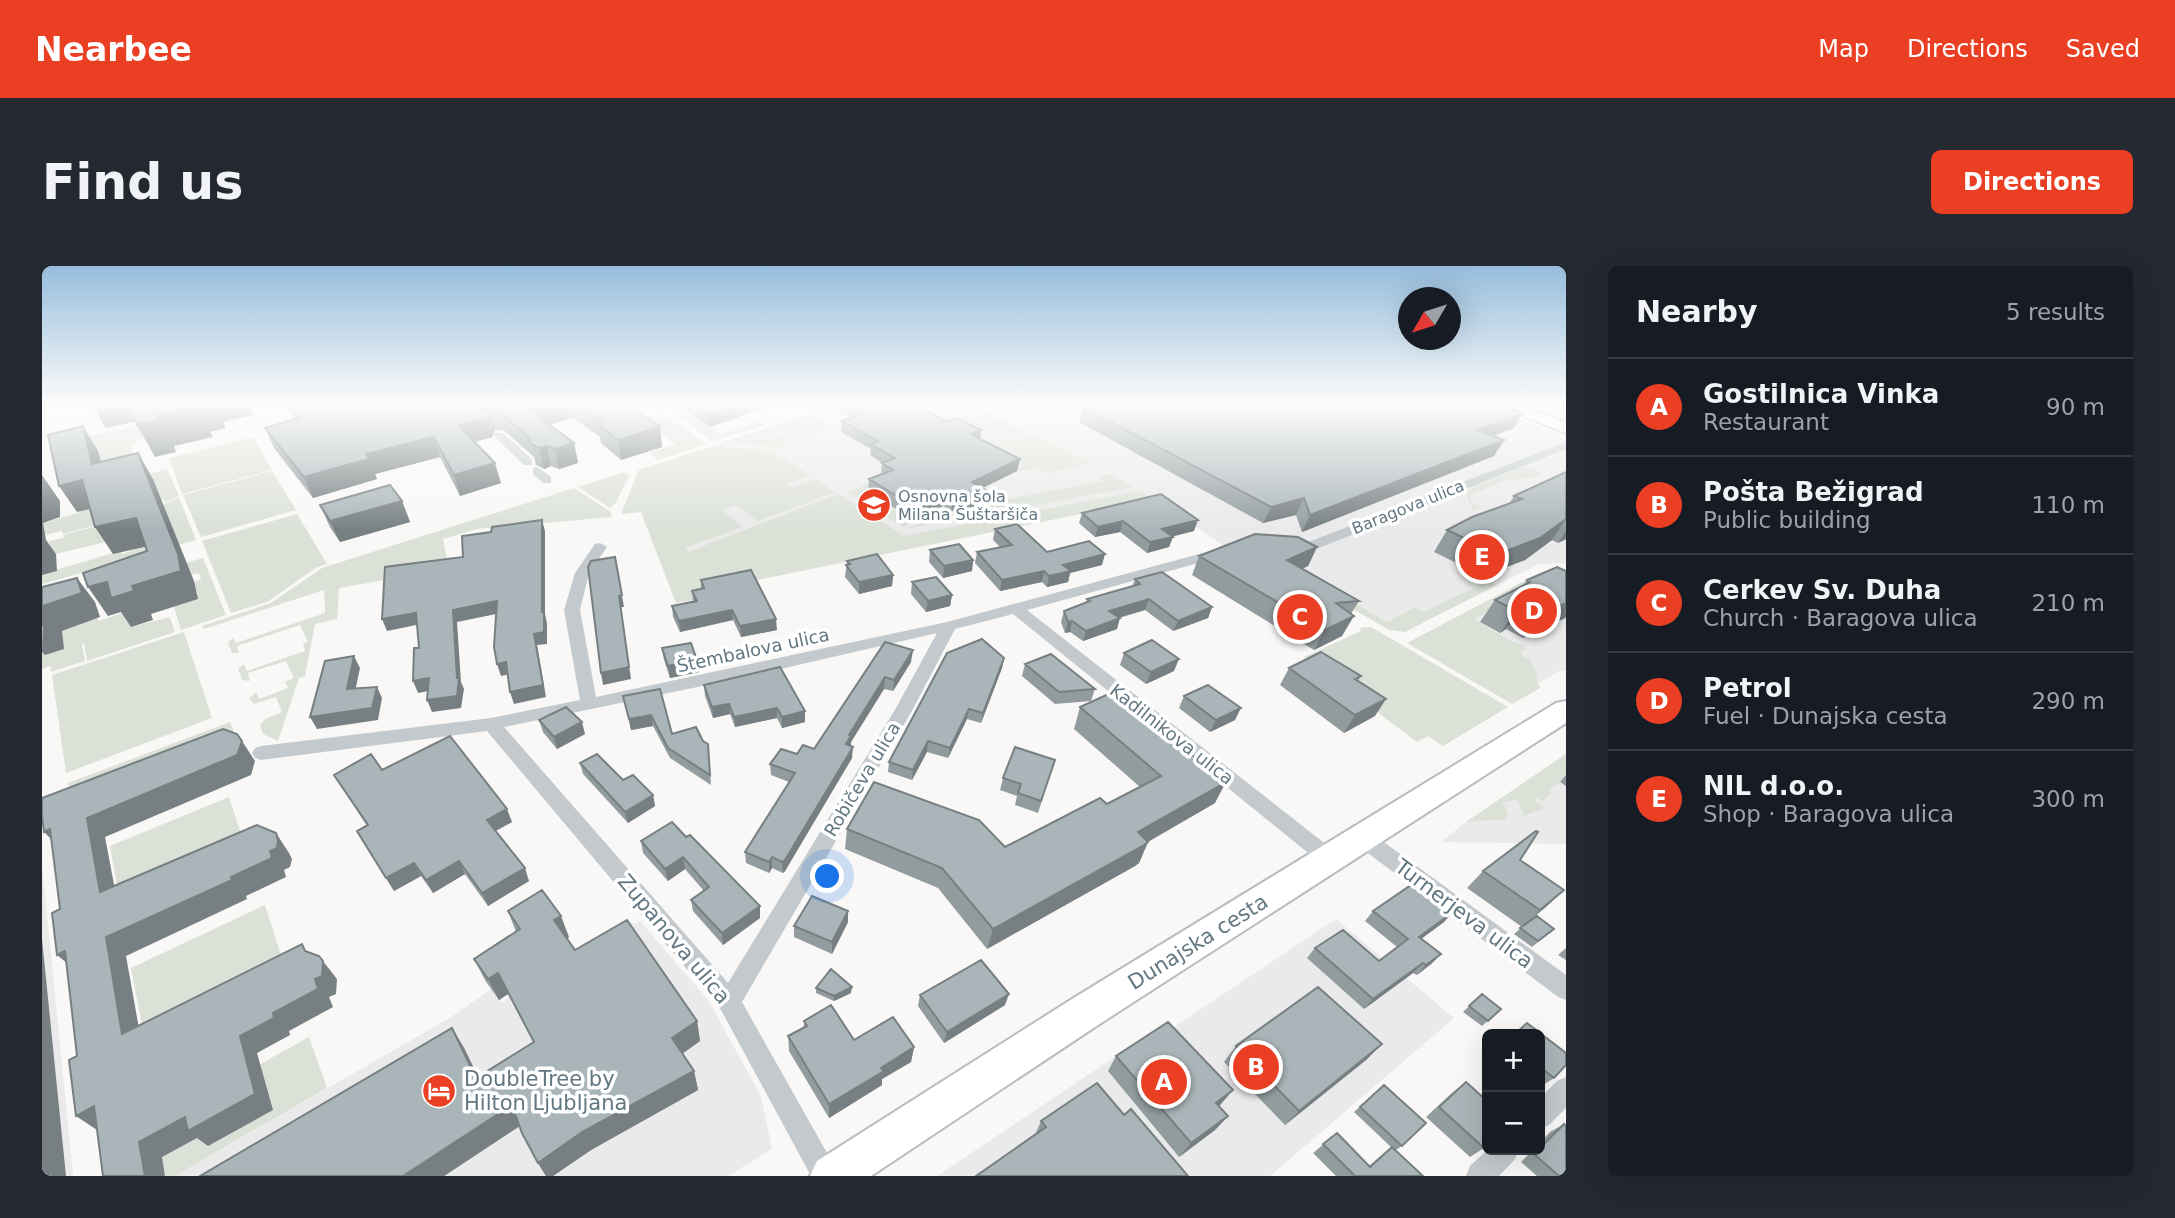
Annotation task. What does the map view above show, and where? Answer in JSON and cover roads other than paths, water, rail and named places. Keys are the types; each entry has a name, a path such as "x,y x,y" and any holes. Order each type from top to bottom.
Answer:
{"main road":[{"name":"Dunajska cesta","path":"832,1176 1076,1018 1566,710"}],"street":[{"path":"510,445 547,480"},
{"name":"Baragova ulica","path":"1274,549 1311,546 1565,445"},
{"path":"589,705 572,610 582,573 600,547"},
{"name":"Štembalova ulica","path":"261,753 491,724 589,705 949,626 1234,549"},
{"name":"Kadilnikova ulica","path":"1014,608 1330,859"},
{"name":"Robičeva ulica","path":"729,1002 904,709 949,626"},
{"name":"Zupanova ulica","path":"491,724 729,1002 826,1176"},
{"name":"Turnerjeva ulica","path":"1363,838 1566,989"},
{"path":"1545,1111 1566,1090"},
{"path":"1480,1176 1501,1155"}],"place":[{"name":"Osnovna šola Milana Šuštaršiča","path":"874,505"},
{"name":"NIL d.o.o.","path":"1482,557"},
{"name":"Petrol","path":"1534,611"},
{"name":"Cerkev Sv. Duha","path":"1300,617"},
{"name":"Pošta Bežigrad","path":"1256,1067"},
{"name":"Gostilnica Vinka","path":"1164,1082"},
{"name":"DoubleTree by Hilton Ljubljana","path":"439,1091"}]}
